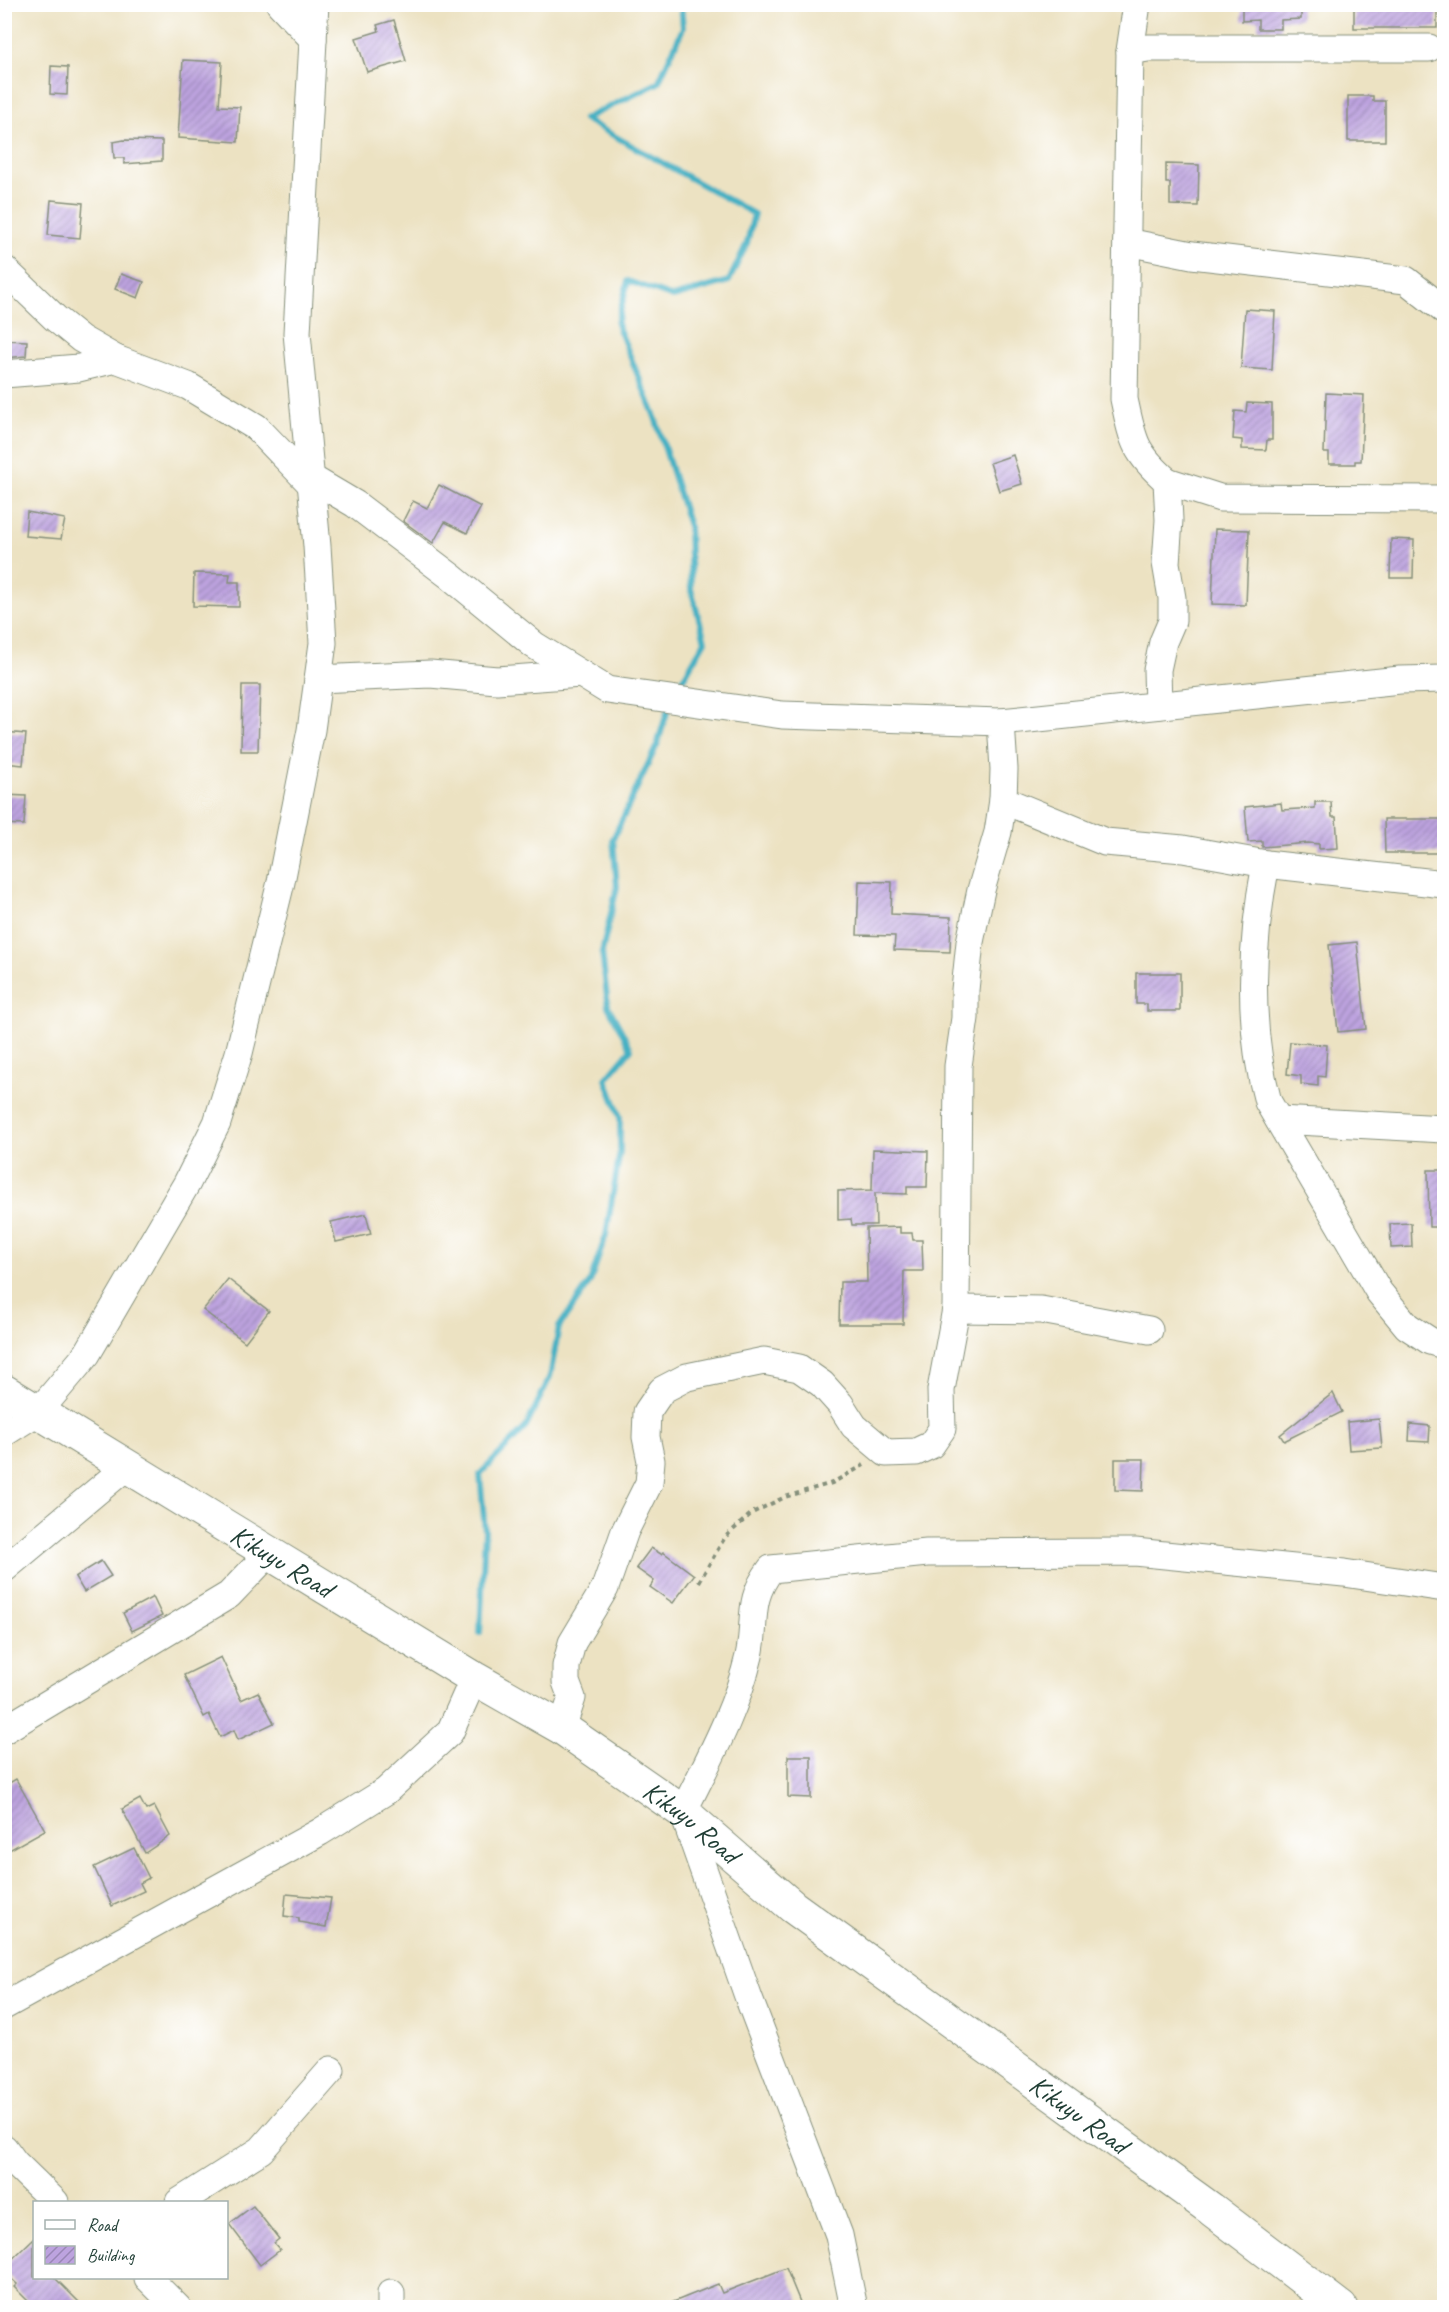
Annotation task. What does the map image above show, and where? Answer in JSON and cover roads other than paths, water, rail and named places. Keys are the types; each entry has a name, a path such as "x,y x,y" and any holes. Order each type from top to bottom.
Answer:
{"main road":[{"name":"Kikuyu Road","path":"4,1391 474,1678 562,1728 683,1812 794,1907 1211,2209 1341,2307"}],"street":[{"path":"280,4 313,39"},
{"path":"4,1433 39,1411 87,1354 188,1183 217,1123 239,1053 281,882 311,730 323,643 297,333 315,4"},
{"path":"1137,4 1130,51 1124,399 1133,443 1148,464 1167,482 1220,498 1444,499"},
{"path":"1130,51 1148,48 1429,48"},
{"path":"1127,242 1192,255 1406,280 1444,310"},
{"path":"4,269 55,318 81,339 117,359 188,386 256,426 311,481 355,504 450,576 534,645 607,690 771,714 1001,722 1400,680 1444,679"},
{"path":"4,374 79,368 117,359"},
{"path":"1158,705 1157,670 1172,621 1172,598 1166,563 1169,520 1167,482"},
{"path":"318,679 430,675 497,680 582,675"},
{"path":"562,1728 572,1698 566,1682 566,1666 572,1643 605,1588 625,1531 649,1483 651,1461 646,1437 647,1412 662,1390 687,1377 764,1361 799,1368 822,1384 840,1404 854,1426 886,1453 916,1452 931,1446 942,1429 941,1389 956,1309 960,1038 965,1018 970,942 981,890 998,832 1003,800 1001,722"},
{"path":"1003,800 1105,842 1183,849 1266,864 1444,884"},
{"path":"1266,864 1257,909 1255,1014 1260,1072 1268,1102 1379,1292 1407,1326 1430,1341 1444,1345"},
{"path":"1279,1120 1444,1129"},
{"path":"956,1309 1041,1310 1149,1330"},
{"path":"4,1569 126,1467"},
{"path":"4,1730 229,1595 270,1552"},
{"path":"854,2307 839,2235 749,1999 683,1812 727,1724 749,1654 752,1613 759,1585 771,1569 927,1553 1135,1552 1344,1574 1444,1588"},
{"path":"4,2006 320,1832 386,1791 450,1732 474,1678"},
{"path":"181,2201 261,2150 331,2070"},
{"path":"4,2148 15,2163 54,2201"},
{"path":"150,2279 178,2307"}],"waterway":[{"path":"676,691 705,641 691,589 689,526 655,417 617,324 628,281 673,297 729,281 747,243 754,214 584,119 658,83 683,28 681,4"},
{"path":"480,1633 485,1531 480,1474 526,1427 550,1377 559,1327 590,1282 606,1235 620,1151 620,1117 606,1079 631,1049 608,1006 602,952 617,887 613,839 657,745 669,706"}]}
